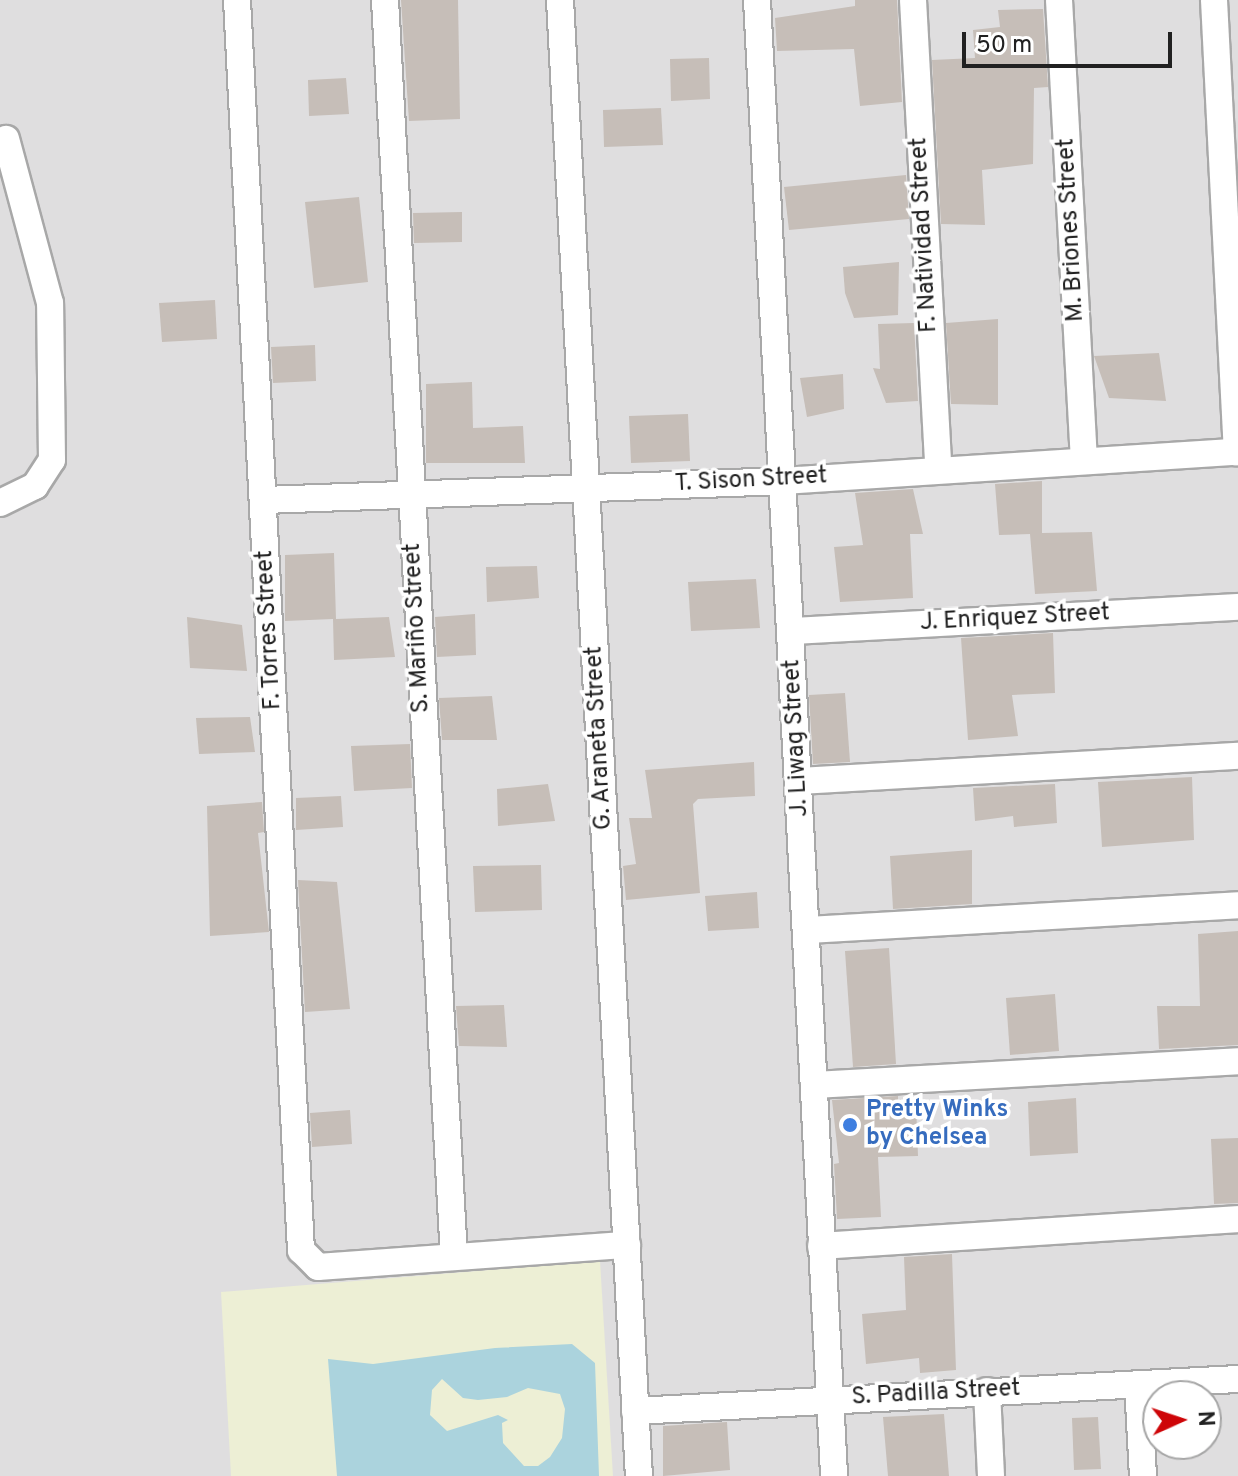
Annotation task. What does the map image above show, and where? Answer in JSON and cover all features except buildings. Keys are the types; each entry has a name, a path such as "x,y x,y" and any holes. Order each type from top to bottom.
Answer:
{"street":[{"name":"F. Torres Street","path":"237,0 304,1259 318,1267 454,1256"},
{"name":"S. Mariño Street","path":"385,0 454,1256"},
{"name":"G. Araneta Street","path":"560,0 639,1476"},
{"name":"J. Liwag Street","path":"757,0 808,930 834,1476"},
{"name":"F. Natividad Street","path":"913,0 938,469"},
{"name":"M. Briones Street","path":"1059,0 1084,460"},
{"path":"1214,0 1233,285 1238,452"},
{"path":"0,503 35,486 52,460 50,303 6,139"},
{"name":"T. Sison Street","path":"264,500 784,481 1238,452"},
{"name":"J. Enriquez Street","path":"792,631 1238,607"},
{"path":"799,781 1238,756"},
{"path":"808,930 1238,905"},
{"path":"814,1085 1238,1061"},
{"path":"821,1246 1238,1219"},
{"path":"454,1256 627,1245"},
{"name":"S. Padilla Street","path":"635,1411 1238,1379"},
{"path":"1138,1384 1143,1476"},
{"path":"987,1391 991,1476"}],"shaded area":[{"path":"0,0 1238,0 1238,1476 0,1476"}],"green space":[{"path":"600,1261 613,1476 231,1476 221,1292"}],"water":[{"path":"572,1344 595,1363 599,1476 337,1476 328,1359 373,1364 495,1348","holes":["442,1379 463,1398 507,1397 528,1388 560,1394 565,1409 562,1438 550,1457 538,1466 524,1466 503,1443 502,1423 508,1420 498,1415 447,1431 430,1415 432,1390"]}],"place":[{"name":"Pretty Winks by Chelsea","path":"850,1125"}]}
